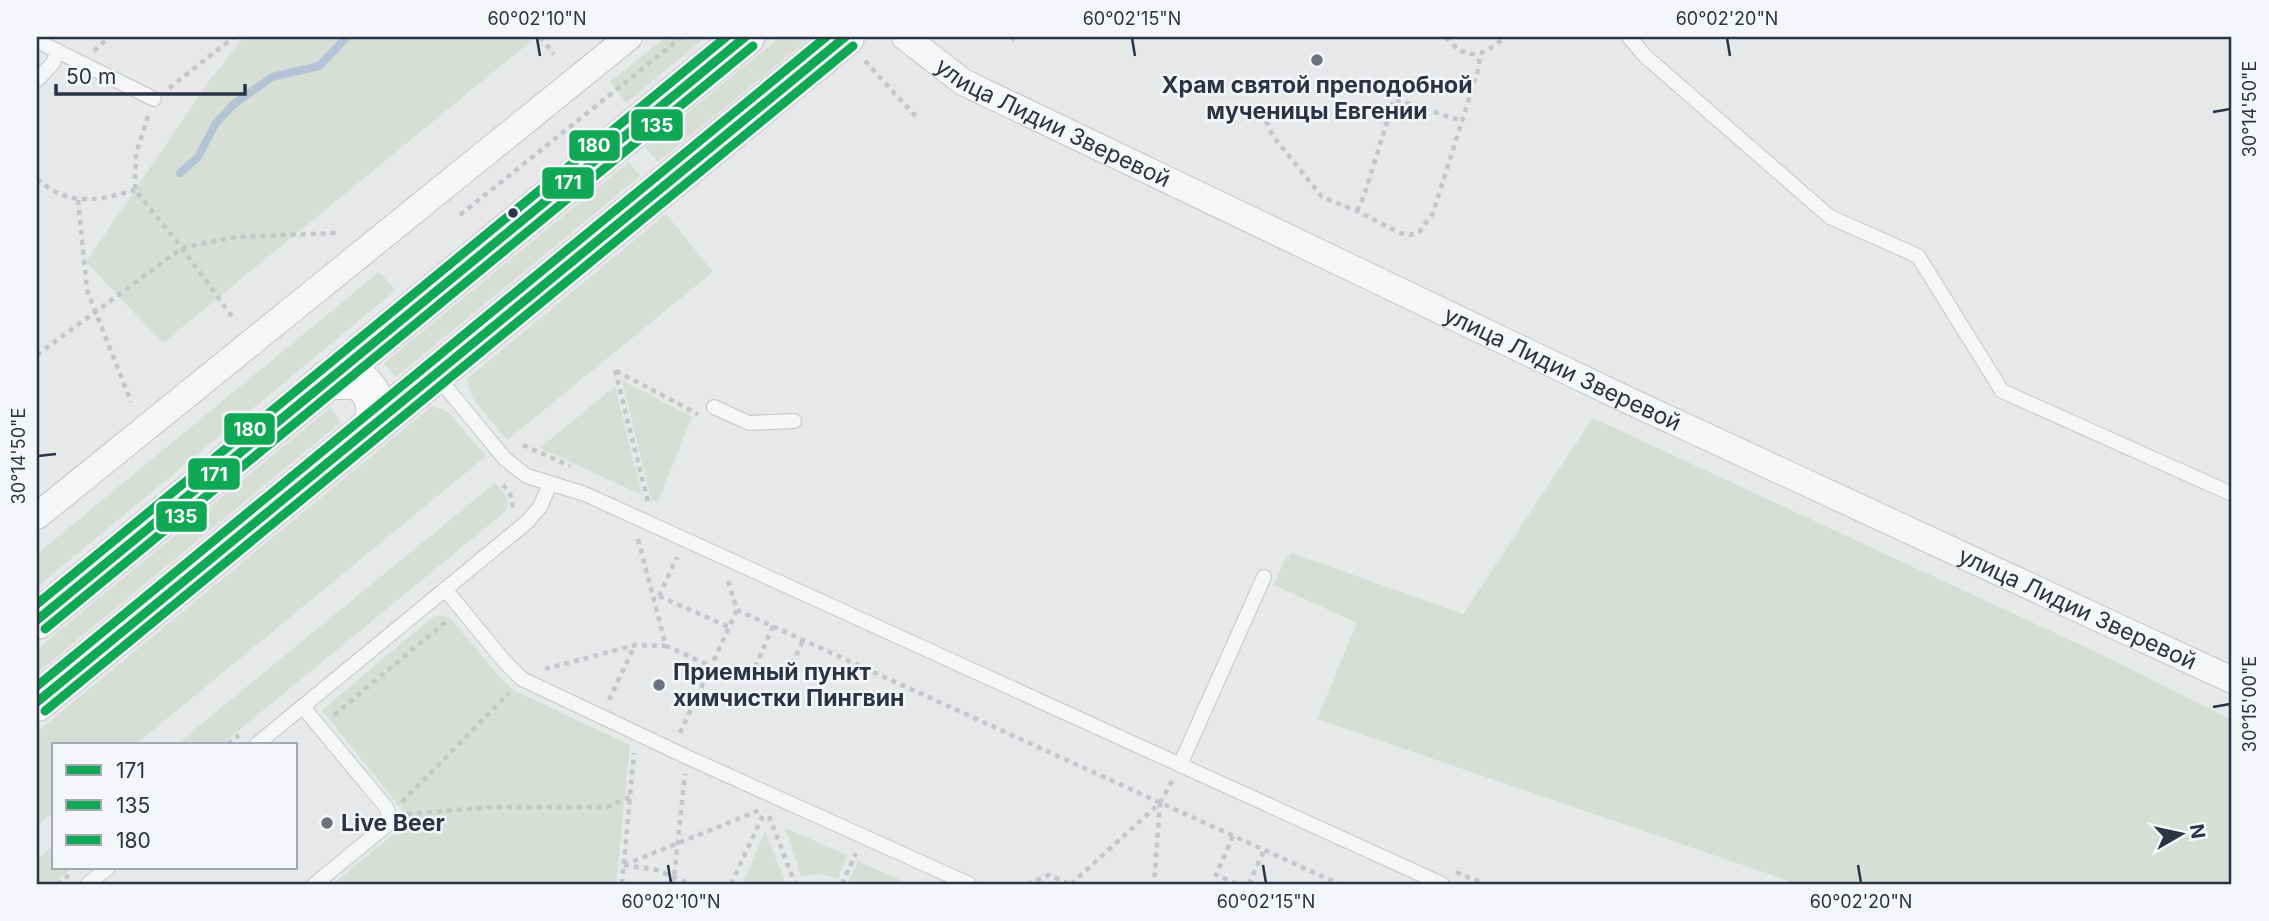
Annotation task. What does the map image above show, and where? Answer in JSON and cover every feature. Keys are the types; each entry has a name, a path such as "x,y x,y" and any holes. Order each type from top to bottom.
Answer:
{"main road":[{"path":"37,620 745,37"},
{"path":"37,702 436,375 854,48"},
{"path":"327,380 359,380 369,389 375,400 376,414 371,428"}],"street":[{"path":"37,516 629,37"},
{"name":"улица Лидии Зверевой","path":"905,37 963,82 1619,396 2232,680"}],"lane":[{"path":"1629,37 1645,56 1830,217 1918,256 2002,391 2232,495"},
{"path":"37,41 154,99"},
{"path":"37,80 53,63 58,51"},
{"path":"436,375 505,459 527,476 585,494 1177,771 1443,884"},
{"path":"711,414 749,423 794,421"},
{"path":"258,743 527,522 541,507 550,484"},
{"path":"1177,771 1264,578"},
{"path":"445,589 522,679 687,757 969,884"},
{"path":"303,707 386,807 389,815 388,824 315,884"},
{"path":"88,884 107,869"}],"path":[{"path":"233,318 135,190 136,154 154,99 234,37"},
{"path":"540,37 554,54"},
{"path":"460,215 682,37"},
{"path":"1446,37 1466,53 1480,54 1505,37"},
{"path":"854,48 919,120"},
{"path":"1266,121 1273,136 1322,197 1400,233 1419,232 1433,213 1478,70 1480,54"},
{"path":"1357,211 1394,99 1462,121"},
{"path":"591,101 596,106"},
{"path":"37,179 48,189 79,200 103,200 135,190"},
{"path":"79,200 87,290 131,402"},
{"path":"37,355 182,248 235,237 336,233"},
{"path":"648,502 615,370 711,414"},
{"path":"627,532 648,542"},
{"path":"638,538 666,646"},
{"path":"668,551 689,561"},
{"path":"655,604 677,556"},
{"path":"673,750 737,610 728,578 720,575"},
{"path":"659,596 729,627"},
{"path":"320,727 461,609"},
{"path":"737,610 1339,884"},
{"path":"773,626 756,665 786,678 803,640"},
{"path":"389,815 522,679 542,670 635,645 666,646 711,666"},
{"path":"601,717 635,645"},
{"path":"622,884 636,733"},
{"path":"671,884 674,877 687,757"},
{"path":"1027,884 1049,875 1070,884 1160,803 1177,771"},
{"path":"389,815 493,807 607,807 630,797"},
{"path":"1154,884 1160,803"},
{"path":"624,865 766,808"},
{"path":"731,884 766,808"},
{"path":"766,808 795,884"},
{"path":"842,884 864,836"},
{"path":"1233,836 1216,875 1237,884"},
{"path":"1249,884 1264,850"},
{"path":"624,865 657,870 690,884"},
{"path":"57,884 76,869"}],"shaded area":[{"path":"244,37 536,37 163,343 86,262 209,81"},
{"path":"666,37 706,37 626,103 610,82"},
{"path":"780,37 811,37 658,162 645,147"},
{"path":"629,162 640,176 396,377 384,363"},
{"path":"666,214 713,272 507,440 472,397 467,379"},
{"path":"379,272 396,290 37,587 37,554"},
{"path":"622,380 692,417 658,502 651,499"},
{"path":"615,386 642,495 540,448"},
{"path":"432,406 448,412 486,456 137,743 52,743 52,814 37,826 37,732"},
{"path":"330,408 341,422 37,673 37,649"},
{"path":"1593,418 2115,661 2232,720 2232,884 1798,884 1317,719 1357,623 1274,585 1285,559 1292,553 1463,614"},
{"path":"495,483 503,492 507,499 506,511 223,743 178,743"},
{"path":"442,615 450,618 503,681 515,691 630,745 616,884 333,884 410,820 322,710 433,617"},
{"path":"785,828 847,855 838,879 821,874 801,876"},
{"path":"765,831 785,882 743,884"},
{"path":"52,847 52,869 71,869 52,884 37,884 37,859"},
{"path":"858,861 909,884 848,883"}],"waterway":[{"path":"180,173 198,157 216,123 235,103 272,77 319,66 347,37"}],"transit line":[{"name":"180","path":"37,604 726,37"},
{"name":"171","path":"37,620 745,37"},
{"name":"180","path":"37,686 826,37"},
{"name":"171","path":"37,702 845,37"},
{"name":"135","path":"45,629 753,46"},
{"name":"135","path":"45,711 853,46"}],"place":[{"name":"Храм святой преподобной мученицы Евгении","path":"1317,60"},
{"name":"Приемный пункт химчистки Пингвин","path":"659,685"},
{"name":"Live Beer","path":"327,823"}]}
